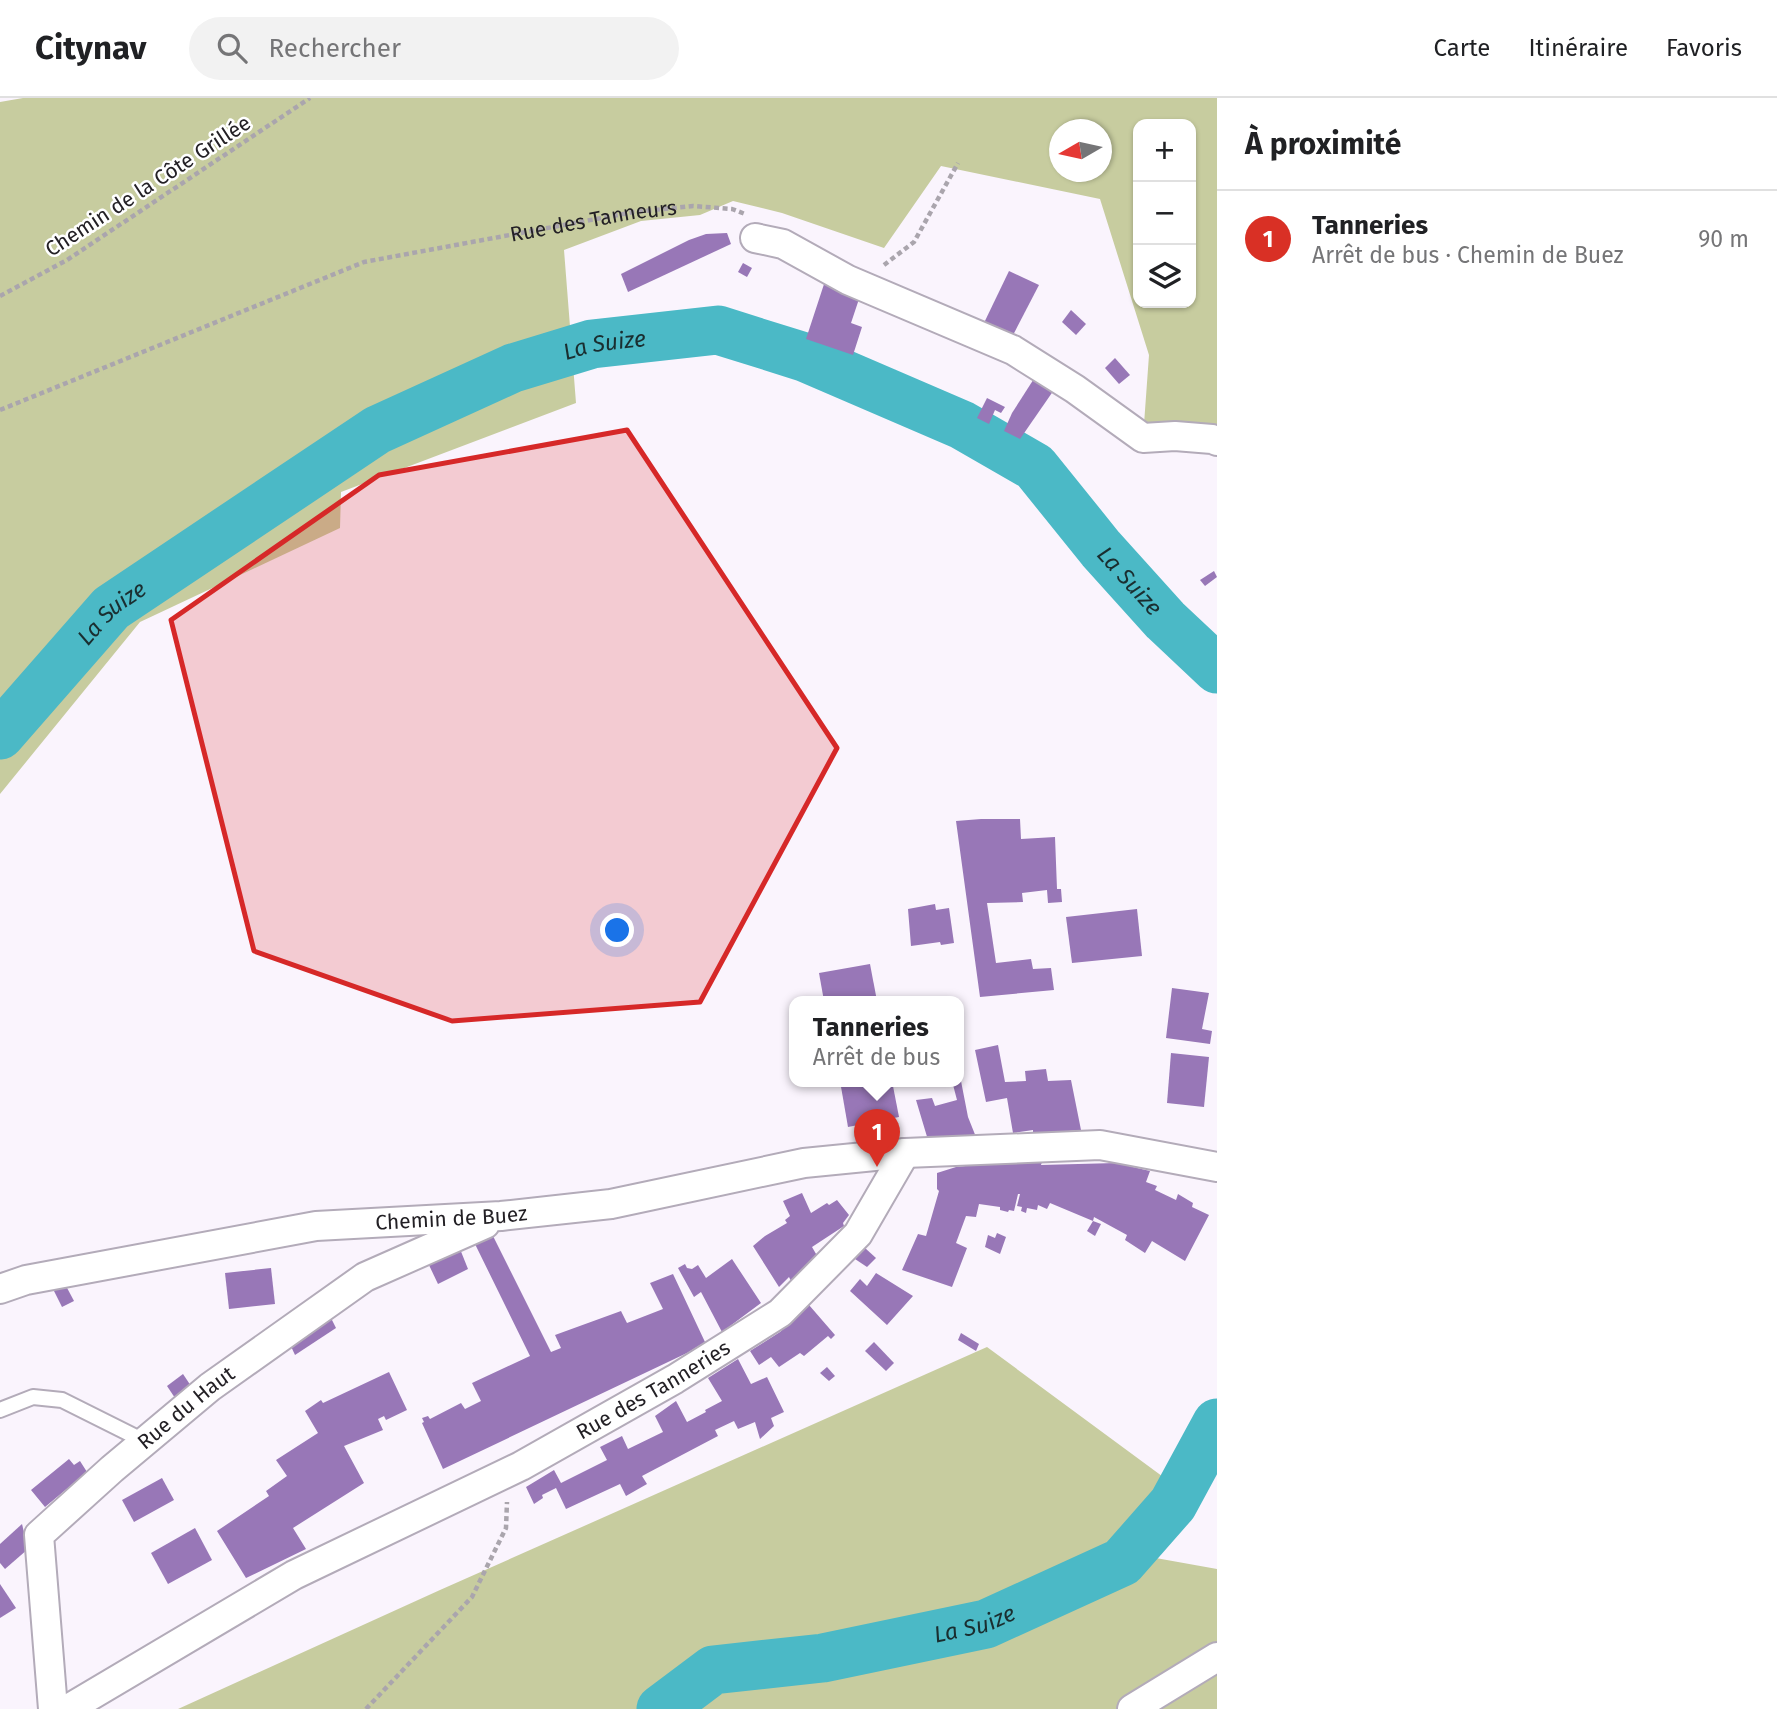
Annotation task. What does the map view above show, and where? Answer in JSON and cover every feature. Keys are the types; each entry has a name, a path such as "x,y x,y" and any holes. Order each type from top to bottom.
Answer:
{"street":[{"path":"755,228 848,280 1013,350 1075,389 1143,438 1175,436 1217,441"},
{"path":"905,1153 1100,1145 1217,1167"},
{"name":"Chemin de Buez","path":"0,1289 26,1280 316,1226 501,1216 611,1204 804,1163 905,1153"},
{"name":"Rue des Tanneries","path":"68,1709 294,1575 507,1473 675,1379 780,1313 858,1234 905,1153"},
{"name":"Rue du Haut","path":"53,1709 39,1535 144,1441 210,1387 365,1278 501,1216"},
{"path":"1132,1709 1217,1657"}],"lane":[{"path":"0,1410 33,1397 62,1400 144,1441"}],"path":[{"name":"Chemin de la Côte Grillée","path":"0,296 86,247 310,98"},
{"path":"848,280 880,267 914,242 958,163"},
{"name":"Rue des Tanneurs","path":"0,410 364,262 634,212 693,206 732,209 755,228"},
{"path":"366,1709 472,1597 506,1528 507,1473"}],"highlighted area":[{"path":"627,430 837,748 700,1002 452,1021 254,951 171,620 379,475"}],"green space":[{"path":"23,98 1217,98 1217,441 1143,438 1149,355 1134,308 1196,308 1196,119 1133,119 1133,304 1100,199 941,166 884,248 782,213 733,201 700,215 641,221 564,250 576,403 341,492 340,528 140,622 0,794 0,102"},
{"path":"987,1347 1170,1482 1127,1544 1139,1555 1217,1569 1217,1709 178,1709 440,1590"}],"building":[{"path":"727,233 731,244 628,292 621,274 689,240 706,234"},
{"path":"743,263 752,268 747,277 738,272"},
{"path":"1009,271 1039,285 1011,339 983,325"},
{"path":"827,275 860,296 851,323 862,327 853,355 806,339"},
{"path":"1071,310 1086,324 1076,335 1062,322"},
{"path":"1115,358 1130,375 1119,384 1105,368"},
{"path":"1037,374 1056,387 1020,439 1004,431"},
{"path":"987,398 1005,407 1001,413 995,410 989,424 977,418"},
{"path":"1214,571 1217,577 1205,586 1200,580"},
{"path":"1020,819 1021,839 1055,837 1057,889 1061,889 1062,902 1048,903 1047,890 1022,893 1023,902 987,903 996,963 1031,959 1033,969 1051,968 1054,990 980,997 956,821"},
{"path":"935,904 936,910 949,908 954,943 911,946 908,909"},
{"path":"1137,909 1142,956 1072,963 1066,917"},
{"path":"870,964 876,996 823,996 819,973"},
{"path":"1172,988 1209,993 1202,1029 1212,1031 1210,1044 1166,1038"},
{"path":"998,1045 1005,1082 1026,1081 1025,1071 1046,1069 1048,1081 1071,1080 1081,1130 1033,1134 1033,1130 1013,1133 1007,1098 986,1102 975,1050"},
{"path":"1171,1053 1209,1057 1204,1107 1167,1103"},
{"path":"841,1087 893,1087 899,1117 848,1127"},
{"path":"954,1087 962,1087 968,1117 976,1137 928,1140 916,1100 932,1098 935,1106 957,1100"},
{"path":"1003,1162 1042,1162 1041,1165 1116,1163 1150,1171 1146,1182 1157,1186 1155,1190 1176,1200 1178,1194 1193,1203 1192,1207 1209,1215 1185,1261 1152,1241 1145,1253 1125,1240 1127,1235 1094,1217 1093,1221 1050,1203 1047,1209 1038,1205 1037,1210 1027,1208 1026,1213 1021,1211 1022,1207 1017,1206 1018,1194 1014,1211 1008,1212 1000,1210 1000,1207 979,1204 976,1217 966,1216 956,1243 967,1248 952,1287 902,1270 918,1234 926,1236 939,1191 937,1173 956,1167"},
{"path":"802,1193 811,1213 837,1200 849,1215 843,1223 844,1226 812,1247 819,1259 791,1281 789,1277 779,1287 753,1246 787,1223 785,1220 790,1216 783,1201"},
{"path":"1093,1221 1101,1224 1095,1236 1087,1231"},
{"path":"997,1233 1006,1237 1000,1254 985,1247 988,1235 995,1238"},
{"path":"492,1234 551,1352 561,1348 555,1335 621,1311 627,1323 663,1309 650,1283 673,1274 705,1342 443,1469 422,1418 428,1416 430,1419 461,1403 465,1409 481,1401 472,1383 530,1356 474,1242"},
{"path":"865,1248 876,1258 867,1267 855,1259"},
{"path":"460,1249 468,1269 438,1284 428,1263"},
{"path":"732,1259 761,1303 722,1332 701,1292 694,1297 678,1268 685,1264 692,1269 698,1265 706,1278"},
{"path":"271,1268 275,1304 229,1309 225,1273"},
{"path":"876,1273 913,1296 887,1325 850,1291 860,1279 867,1286"},
{"path":"65,1284 74,1301 62,1307 53,1289"},
{"path":"809,1305 835,1335 831,1339 828,1336 804,1356 800,1353 779,1367 771,1357 759,1365 750,1351 780,1332"},
{"path":"329,1314 336,1328 295,1355 289,1342"},
{"path":"961,1333 979,1344 976,1351 958,1340"},
{"path":"874,1342 894,1363 886,1371 865,1351"},
{"path":"738,1359 751,1384 767,1377 784,1412 771,1418 774,1426 760,1439 755,1422 738,1429 734,1421 715,1430 718,1436 642,1476 647,1484 626,1496 620,1484 566,1509 556,1488 542,1495 543,1498 534,1504 526,1487 554,1470 561,1483 607,1460 600,1447 622,1436 628,1449 663,1432 655,1416 676,1401 687,1422 722,1401 708,1378"},
{"path":"827,1367 835,1376 829,1381 820,1373"},
{"path":"389,1372 407,1410 386,1420 384,1416 378,1419 383,1430 344,1446 364,1483 293,1528 306,1549 246,1578 217,1531 269,1496 266,1491 287,1476 276,1460 318,1433 305,1411 321,1400 323,1403"},
{"path":"183,1374 191,1386 175,1398 167,1386"},
{"path":"69,1459 74,1465 80,1461 87,1472 45,1507 31,1490"},
{"path":"162,1478 174,1500 134,1522 122,1500"},
{"path":"22,1524 28,1549 5,1569 0,1563 0,1544"},
{"path":"195,1528 212,1560 168,1584 151,1553"},
{"path":"0,1584 16,1608 0,1618"}],"waterway":[{"name":"La Suize","path":"0,735 111,608 377,430 513,368 592,344 718,330 804,357 962,425 1035,467 1101,549 1165,620 1217,669"},
{"name":"La Suize","path":"661,1709 713,1670 823,1658 986,1624 1122,1562 1173,1504 1217,1423"}],"place":[{"name":"Tanneries","path":"877,1167"}]}
